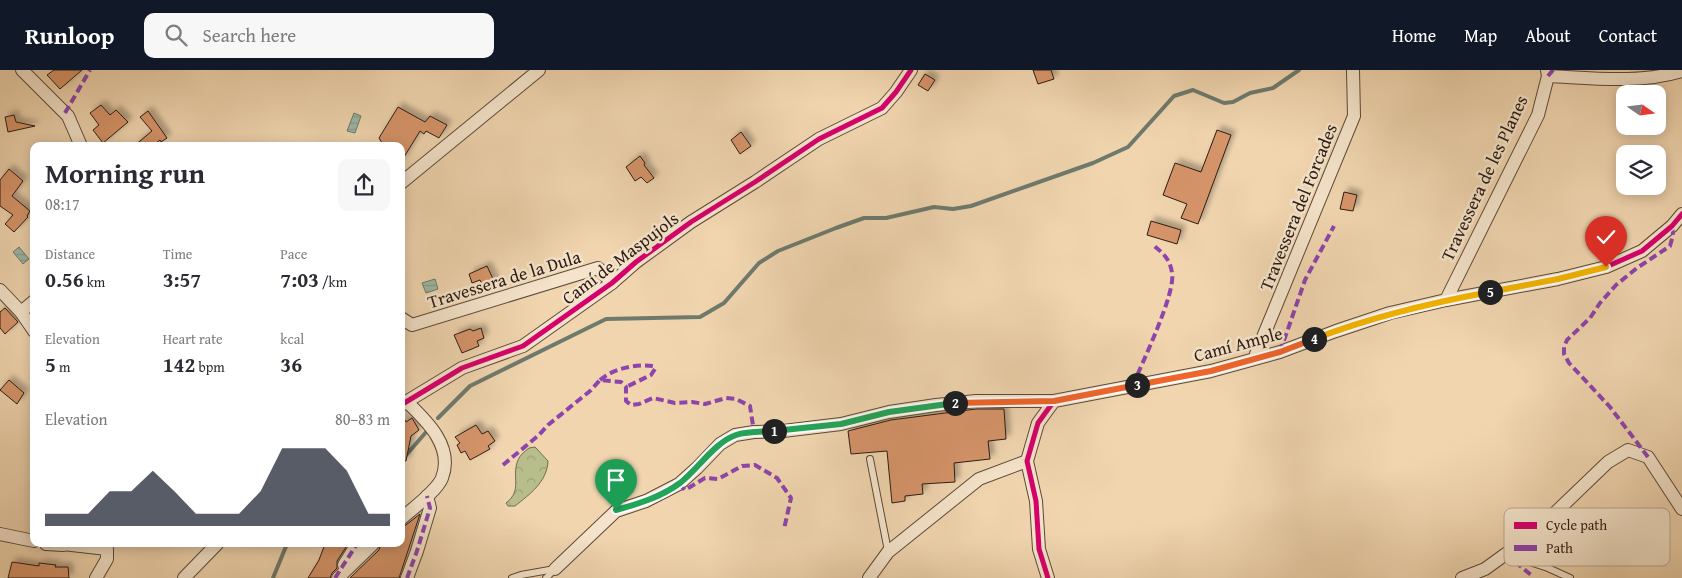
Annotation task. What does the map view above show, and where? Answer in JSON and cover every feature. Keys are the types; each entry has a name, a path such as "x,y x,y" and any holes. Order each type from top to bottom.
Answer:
{"street":[{"path":"22,70 68,116 79,142"},
{"path":"405,180 539,70"},
{"name":"Camí de Maspujols","path":"405,402 462,368 523,346 612,283 636,262 691,222 819,139 882,108 911,70"},
{"name":"Travessera del Forcades","path":"1256,354 1354,116 1353,70"},
{"path":"1547,73 1627,79 1672,74 1682,70"},
{"name":"Travessera de les Planes","path":"1446,300 1538,115 1547,73"},
{"name":"Camí Ample","path":"550,573 616,510 646,501 679,484 720,444 735,435 841,424 889,412 936,404 976,401 1054,401 1211,371 1280,352 1390,313 1446,300 1558,279 1606,267 1642,251 1672,226 1682,214"},
{"name":"Travessera de la Dula","path":"405,321 412,325 598,268 612,283"},
{"path":"0,290 21,312 30,325"},
{"path":"21,312 30,304"},
{"path":"1048,578 1045,563 1039,549 1036,501 1027,461 1038,423 1054,401"},
{"path":"405,404 424,417 439,439 445,458 442,478 428,496 405,516"},
{"path":"1560,508 1608,462 1628,450 1648,457 1682,509"},
{"path":"869,578 888,552 980,479 1027,461"},
{"path":"407,578 430,508 428,496"},
{"path":"0,534 30,541"},
{"path":"89,547 107,549 107,559 96,578"},
{"path":"184,578 214,547"},
{"path":"337,578 355,547"},
{"path":"337,578 370,547"},
{"path":"1462,578 1485,569 1504,555"},
{"path":"1045,563 1058,578"}],"lane":[{"path":"870,459 888,552"},
{"path":"1542,566 1570,578"},
{"path":"512,578 521,575 550,573"}],"green space":[{"path":"535,447 548,461 545,475 537,487 526,497 515,506 508,506 506,503 514,493 518,460 527,449"}],"shaded area":[{"path":"354,113 361,116 355,133 347,131"},
{"path":"19,247 29,259 23,264 13,252"},
{"path":"435,279 438,289 426,293 422,283"}],"building":[{"path":"54,70 82,70 60,89 47,75"},
{"path":"1033,70 1051,70 1054,79 1038,84"},
{"path":"925,74 935,80 928,91 918,85"},
{"path":"101,105 110,115 116,110 128,122 102,142 93,130 99,125 90,113"},
{"path":"398,107 425,122 430,116 447,125 439,138 426,131 424,134 420,131 405,155 405,142 382,142 379,138"},
{"path":"148,111 167,138 161,142 160,140 158,142 139,142 152,131 140,117"},
{"path":"14,115 16,122 35,126 8,132 5,117"},
{"path":"1217,130 1231,135 1198,224 1181,218 1187,204 1163,195 1175,163 1201,172"},
{"path":"741,132 751,146 740,154 731,140"},
{"path":"640,156 654,178 647,183 641,177 635,181 626,167"},
{"path":"9,169 23,181 12,196 30,211 28,217 14,232 5,224 13,215 0,206 0,180"},
{"path":"1344,192 1357,195 1353,211 1340,209"},
{"path":"1151,221 1181,230 1177,244 1147,235"},
{"path":"487,266 495,283 484,288 480,280 472,283 469,274"},
{"path":"5,308 18,322 5,334 0,328 0,312"},
{"path":"481,328 484,338 477,341 479,346 462,353 454,335 470,329 473,331"},
{"path":"9,380 24,393 17,404 0,390"},
{"path":"976,409 1004,409 1006,439 988,441 990,459 954,463 955,482 922,484 923,494 905,496 905,501 892,503 887,451 851,454 848,431 891,420"},
{"path":"412,418 419,430 411,436 406,461 405,420 406,422"},
{"path":"476,425 482,434 488,431 495,441 488,446 490,449 470,460 465,451 461,453 457,445 460,443 455,437"},
{"path":"420,514 399,578 350,578 380,547 405,547 406,525"},
{"path":"324,547 346,547 337,561 337,568 330,578 308,578 319,560"},
{"path":"12,562 39,566 39,563 56,565 55,567 68,567 69,578 8,578"}],"waterway":[{"path":"438,418 470,386 606,319 700,317 724,303 759,263 778,251 864,218 886,218 934,207 953,209 971,206 1093,163 1128,147 1174,96 1193,90 1224,103 1233,102 1250,93 1273,88 1299,70"},
{"path":"405,456 427,431"},
{"path":"273,578 286,547"}],"marked path":[{"path":"65,113 90,70"},
{"path":"1548,76 1553,70"},
{"path":"1648,457 1610,407 1569,363 1564,354 1564,347 1567,340 1590,318 1616,285 1670,246 1673,235 1672,226 1675,225"},
{"path":"1280,352 1305,280 1334,226"},
{"path":"1133,385 1164,311 1172,283 1172,273 1168,260 1153,245"},
{"path":"600,380 612,372 625,368 653,366 655,369 651,375 626,387"},
{"path":"503,465 590,391 600,380 621,382 626,387 626,401 631,405 653,398 675,403 692,402 705,404 726,398 736,399 750,406 754,432"},
{"path":"679,484 685,490 705,478 718,479 742,466 755,465 777,478 791,498 784,529"},
{"path":"407,578 430,508 427,496"},
{"path":"335,578 355,547"},
{"path":"1520,566 1532,578"}],"cycle path":[{"path":"405,403 462,368 523,346 612,283 636,262 691,222 819,139 882,108 911,70"},
{"path":"1048,578 1039,549 1036,501 1027,461 1038,423 1054,401 1211,371 1280,352 1390,313 1446,300 1558,279 1606,267 1642,251 1672,226 1682,214"}],"route":[{"path":"616,510 646,501 679,484 720,444 735,435 841,424 889,412 936,404 976,401 1054,401 1211,371 1280,352 1390,313 1446,300 1558,279 1606,267"}]}
